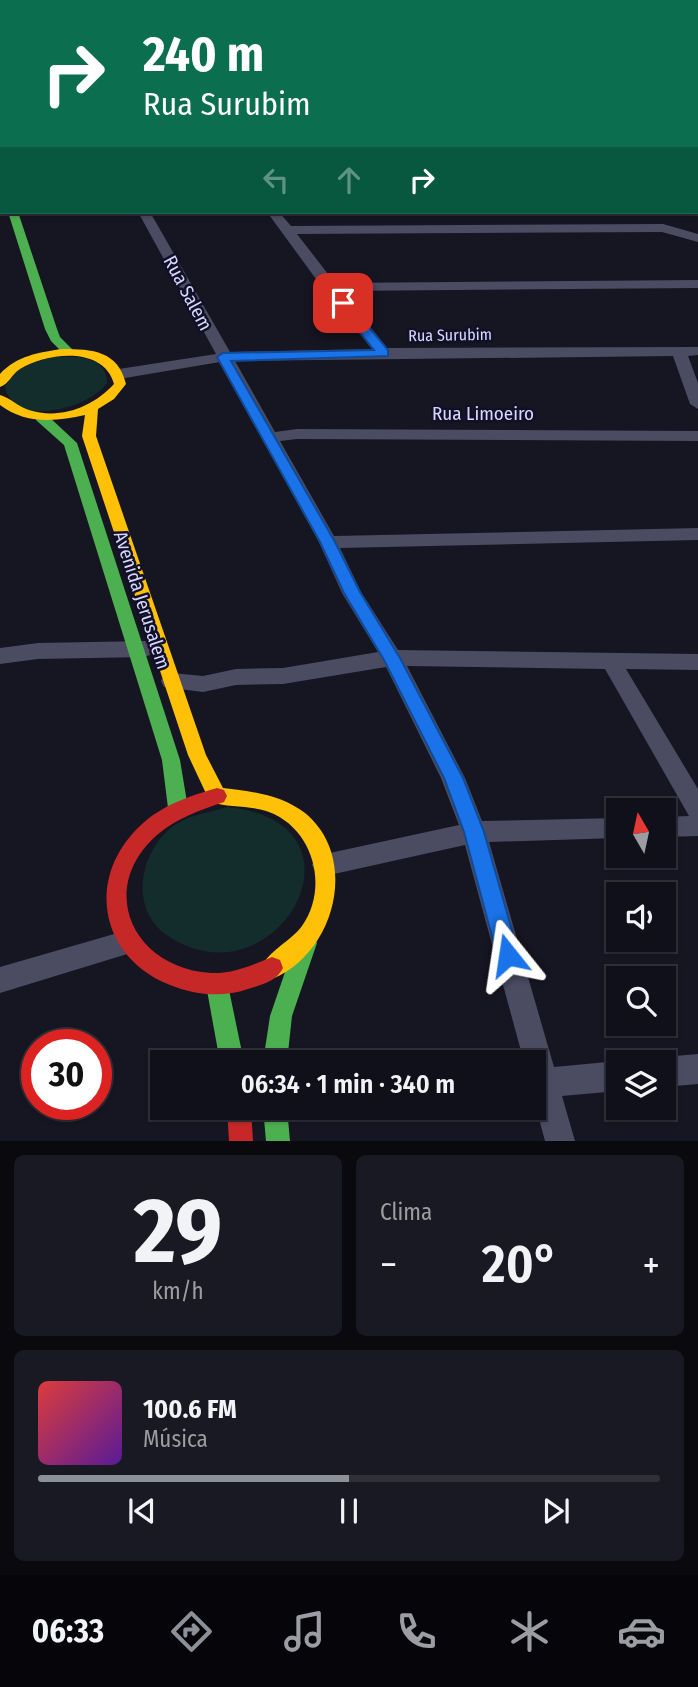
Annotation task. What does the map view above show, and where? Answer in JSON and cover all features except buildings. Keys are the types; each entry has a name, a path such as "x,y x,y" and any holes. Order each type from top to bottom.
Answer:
{"street":[{"name":"Rua Salem","path":"145,214 328,542 352,593 392,658 453,778 474,832 533,1050"},
{"path":"275,214 383,353"},
{"path":"395,214 409,230"},
{"path":"513,214 530,228"},
{"path":"588,214 606,228"},
{"path":"7,219 15,270"},
{"path":"7,219 38,290 55,338 69,352"},
{"path":"287,230 675,229 698,238"},
{"path":"329,287 698,284"},
{"path":"21,293 38,290"},
{"path":"31,359 37,348 36,343"},
{"name":"Rua Surubim","path":"119,374 223,357 698,351"},
{"path":"0,383 14,367 31,359 69,352 102,357 113,365 119,374"},
{"path":"679,352 698,404"},
{"name":"Avenida Jerusalem","path":"0,399 19,413 42,418 72,414 92,408 114,392 119,383 119,374"},
{"name":"Avenida Jerusalem","path":"92,408 89,436 197,755 217,796"},
{"name":"Avenida Jerusalem","path":"42,418 70,443 171,760 178,808"},
{"name":"Rua Limoeiro","path":"268,438 297,433 698,436"},
{"path":"89,502 110,498"},
{"path":"328,542 698,534"},
{"path":"0,656 38,651 161,649"},
{"path":"172,681 203,684 236,677 283,676 392,658 612,663 698,662"},
{"path":"612,663 698,810"},
{"path":"275,1050 282,1007 308,937 321,913 327,889 325,865 312,834 287,811 254,798 217,796 178,808 150,826 129,851 117,881 117,912 128,942 144,960 165,974 190,983 217,985 253,978 284,961 308,937"},
{"path":"676,827 698,826"},
{"path":"325,865 474,832 606,828"},
{"path":"0,980 128,942"},
{"path":"217,985 230,1050"},
{"path":"676,1071 698,1069"},
{"path":"546,1083 606,1077"},
{"name":"Rua Salem","path":"546,1096 560,1141"},
{"path":"240,1120 241,1141"},
{"path":"276,1120 278,1141"}],"green space":[{"path":"48,357 76,357 94,361 101,366 107,383 98,392 69,407 36,411 21,407 11,399 5,386 19,369"},
{"path":"227,807 273,820 298,844 304,873 296,904 275,931 244,948 208,952 168,936 155,924 143,895 143,879 154,848 176,824"}],"traffic: fast":[{"path":"14,214 51,329 55,338 69,352"},
{"path":"42,418 70,443 171,760 178,808"},
{"path":"277,1050 281,1016 306,943"},
{"path":"217,985 230,1050"},
{"path":"276,1120 278,1141"}],"traffic: slow":[{"path":"0,383 14,368 31,359 46,355 79,353 95,355 107,361 116,370 120,384 96,405 63,416 28,415 13,409 0,399"},
{"path":"92,408 89,436 197,755 217,796"},
{"path":"217,796 257,801 285,811 307,829 321,855 326,889 318,920 298,946 272,968"}],"traffic: jam":[{"path":"217,796 170,814 141,838 120,872 116,896 118,919 127,940 142,957 162,971 185,980 211,984 227,983 250,978 272,968"},
{"path":"240,1120 241,1141"}],"route":[{"path":"343,303 383,353 223,357 328,542 352,593 392,658 453,778 474,832 508,955"}]}
